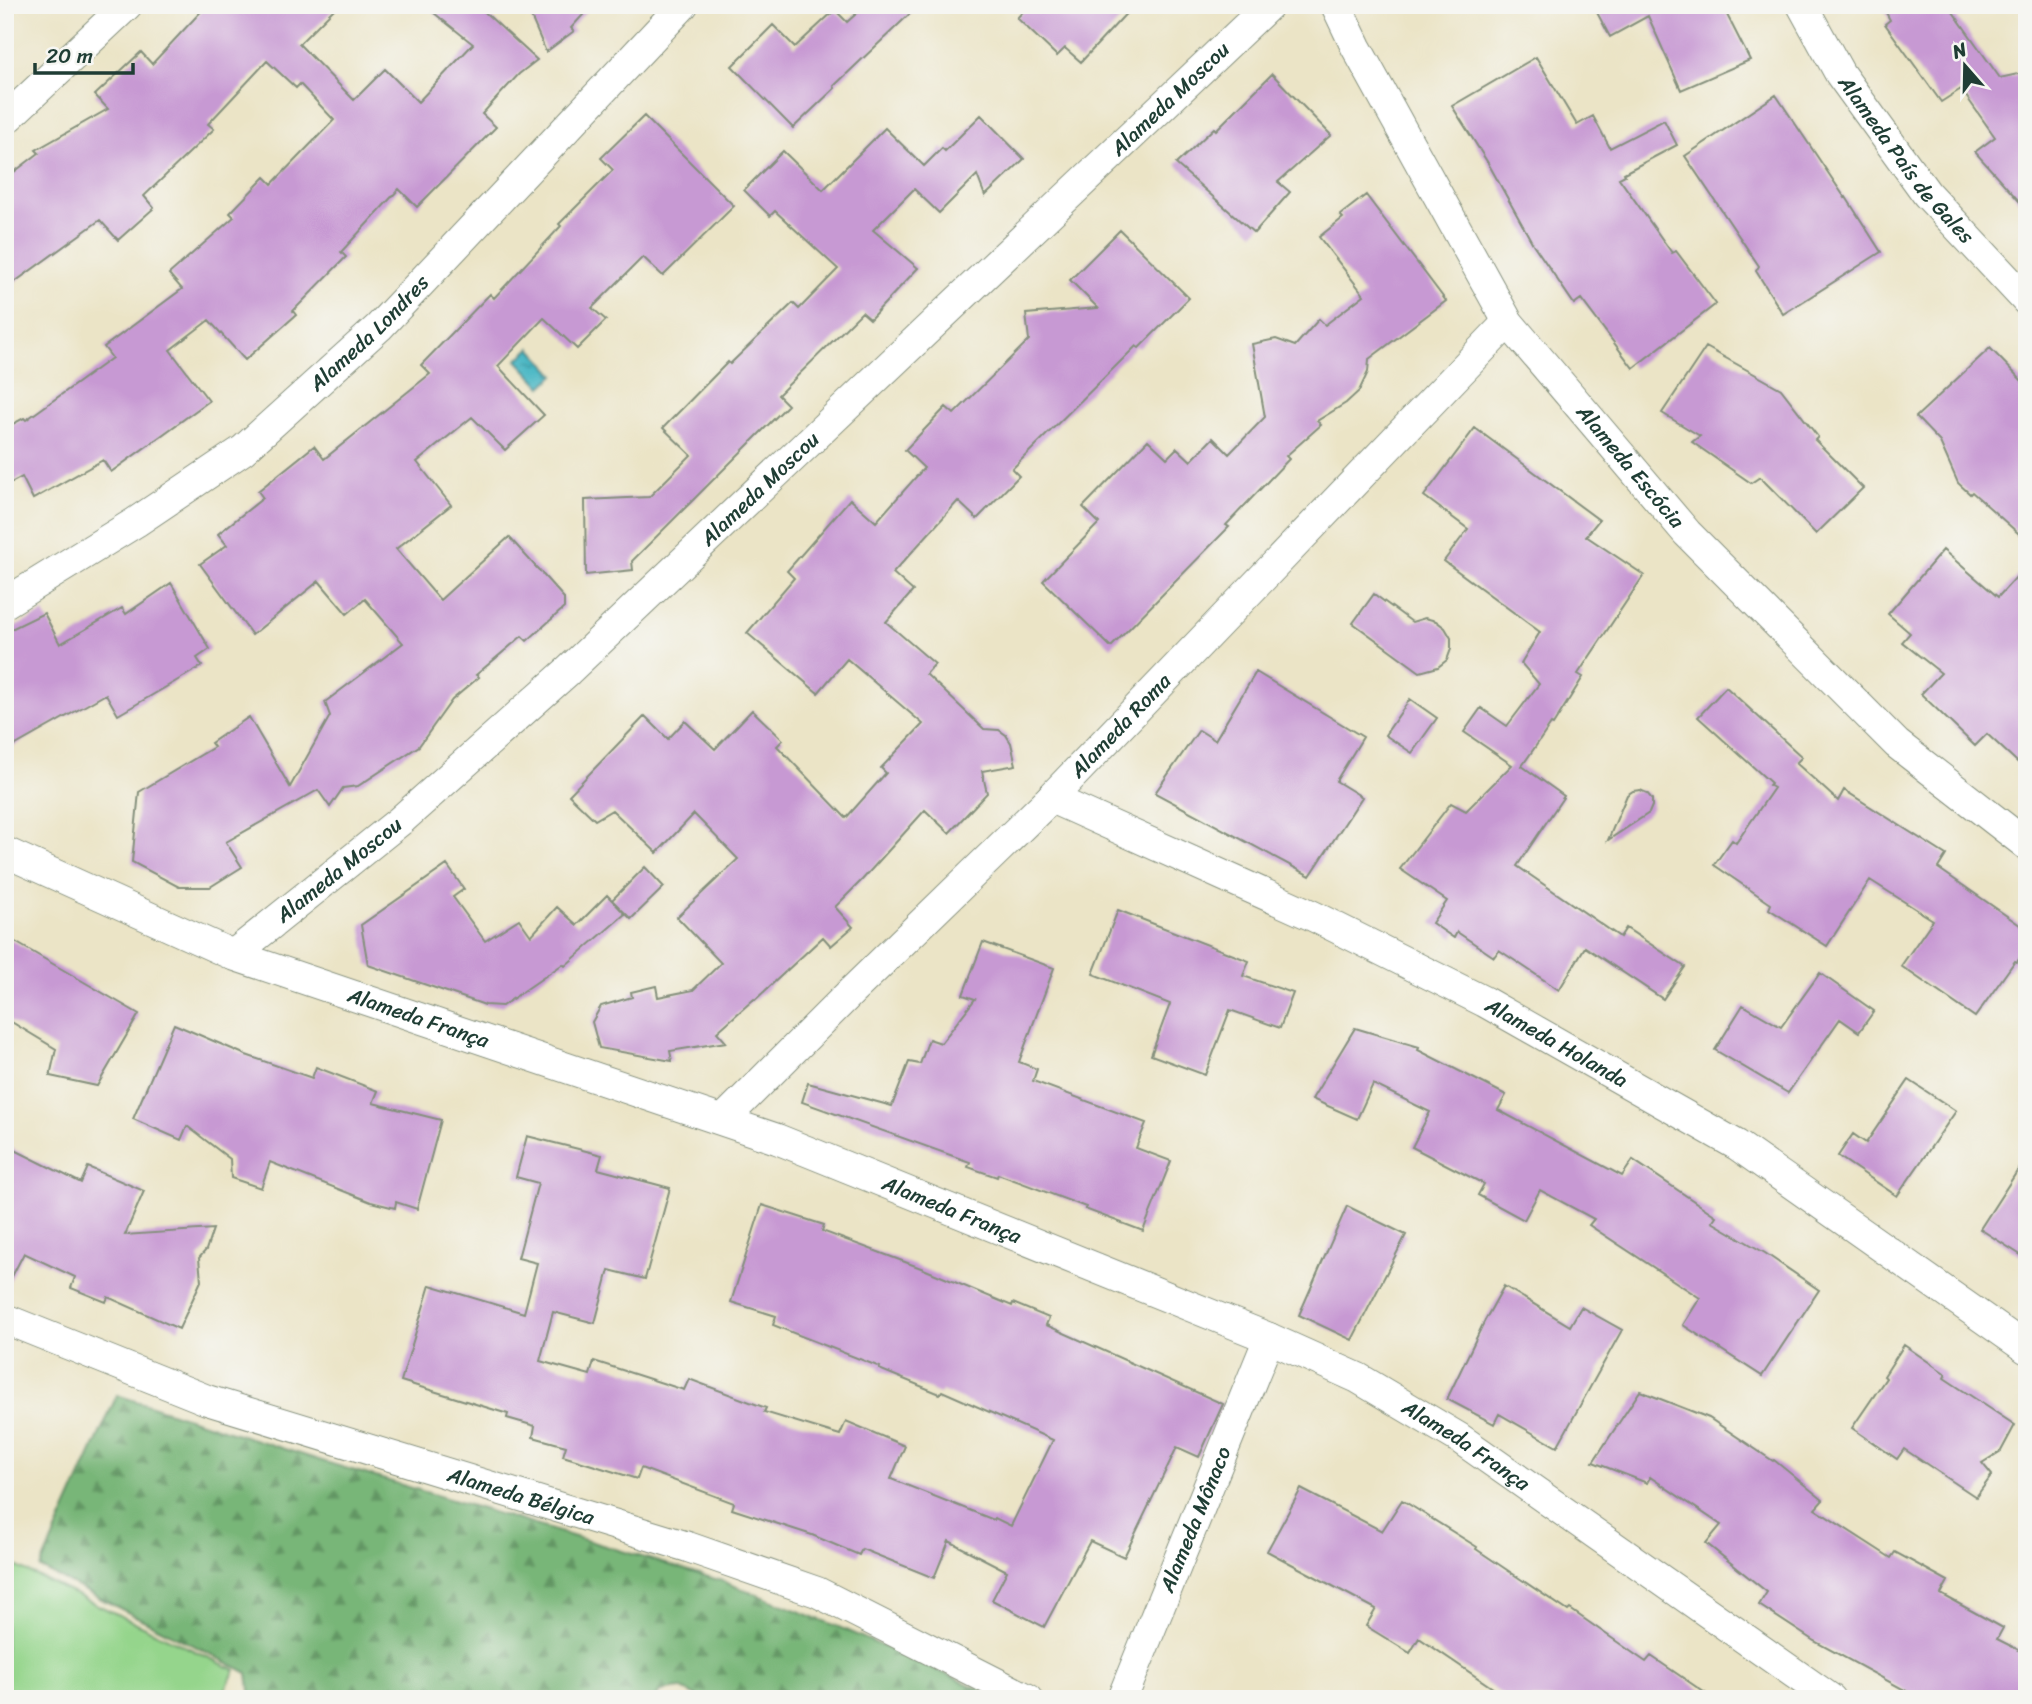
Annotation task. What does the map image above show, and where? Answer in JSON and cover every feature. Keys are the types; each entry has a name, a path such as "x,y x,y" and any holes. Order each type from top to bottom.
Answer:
{"street":[{"path":"5,120 127,5"},
{"name":"Alameda Londres","path":"5,603 136,522 243,450 379,327 683,5"},
{"name":"Alameda Moscou","path":"233,955 400,821 568,671 1269,5"},
{"name":"Alameda Escócia","path":"1336,5 1356,47 1508,322 1696,543 1897,744 2027,845"},
{"name":"Alameda País de Gales","path":"1802,5 1840,74 1927,194 2027,301"},
{"name":"Alameda Roma","path":"723,1120 1051,798 1508,322"},
{"name":"Alameda Holanda","path":"1051,798 1313,916 1485,1002 1737,1145 2027,1349"},
{"name":"Alameda França","path":"5,852 233,955 777,1139 1269,1338 1358,1378 1459,1438 1831,1699"},
{"name":"Alameda Bélgica","path":"5,1319 207,1400 688,1547 817,1592 1028,1699"},
{"name":"Alameda Mônaco","path":"1122,1699 1269,1338"}],"green space":[{"path":"117,1395 322,1461 722,1581 834,1625 1002,1699 702,1699 680,1688 660,1691 655,1699 251,1699 248,1673 40,1568"},
{"path":"5,1561 235,1670 221,1699 5,1699"}],"water":[{"path":"531,348 555,375 542,387 517,360"}],"building":[{"path":"207,5 338,5 299,44 354,100 385,69 418,102 473,44 424,5 477,5 537,60 519,74 482,114 496,127 417,207 399,189 341,252 346,257 293,311 296,315 245,360 209,320 170,350 209,401 111,472 103,460 33,499 22,477 5,486 5,428 24,418 26,420 112,358 104,347 182,289 169,274 234,217 230,213 265,177 272,184 334,120 300,84 296,88 267,61 208,124 214,129 144,196 154,208 118,240 100,220 5,289 5,179 39,153 36,150 108,109 95,95 141,52 152,64"},
{"path":"526,5 592,5 571,28 574,31 546,52"},
{"path":"866,5 919,5 793,128 732,66 773,25 795,47 835,10 847,22"},
{"path":"1029,5 1134,5 1081,62 1065,48 1057,56 1017,18"},
{"path":"1593,5 1722,5 1750,60 1681,90 1648,16 1610,37"},
{"path":"1882,5 1948,5 2000,78 2027,72 2027,210 1975,152 1995,137 1961,89 1941,102 1885,24 1890,20"},
{"path":"1536,57 1577,125 1593,116 1610,148 1664,120 1677,145 1619,178 1672,253 1676,251 1716,304 1633,368 1581,299 1574,304 1533,244 1488,163 1452,106"},
{"path":"1272,74 1331,135 1278,182 1290,192 1254,233 1176,164 1214,128 1216,130"},
{"path":"1776,95 1881,252 1783,314 1756,271 1759,266 1685,156"},
{"path":"981,115 1024,159 985,196 977,175 939,213 914,189 873,230 918,268 870,319 862,312 778,395 788,405 632,561 633,570 586,575 585,500 649,497 691,455 663,428 728,362 730,364 793,303 799,309 838,269 775,211 770,216 744,190 783,151 823,190 885,128 924,166 942,148 945,151"},
{"path":"644,116 734,206 663,276 643,257 592,308 606,320 577,349 544,318 498,366 544,415 505,450 472,417 417,462 451,505 396,549 440,600 509,537 564,598 564,608 527,641 522,636 476,675 479,677 452,700 419,746 358,786 343,788 330,807 318,790 226,842 242,867 210,887 179,887 132,862 139,792 214,747 211,743 249,717 290,787 330,716 325,702 403,643 365,599 347,614 319,581 252,635 200,564 227,545 218,534 263,498 258,491 314,446 324,459 430,374 421,365 490,294 494,298 561,226 559,224 613,170 601,158"},
{"path":"1366,195 1446,301 1369,359 1368,372 1359,391 1346,403 1317,421 1321,425 1286,456 1289,459 1226,525 1229,527 1111,647 1043,581 1099,523 1083,507 1148,440 1167,458 1177,448 1191,461 1213,438 1229,454 1265,417 1252,344 1276,339 1295,346 1319,319 1325,325 1364,295 1319,237 1343,218 1340,215"},
{"path":"1120,230 1189,298 1139,348 1136,346 1012,469 1019,476 977,519 958,501 893,573 913,591 886,622 935,664 926,674 984,729 999,730 1006,735 1011,743 1016,765 982,771 987,793 949,833 925,810 835,907 853,927 831,946 823,937 717,1032 726,1042 670,1051 672,1061 599,1048 592,1022 601,1006 632,997 631,992 656,986 658,997 693,990 721,963 677,917 738,859 694,814 657,853 612,810 595,820 569,795 645,716 668,739 685,721 715,749 752,710 783,740 777,746 846,818 886,773 881,768 923,724 847,659 818,693 747,633 794,578 787,571 850,499 876,522 924,468 905,450 946,407 954,414 1029,340 1026,314 1098,308 1070,280"},
{"path":"1706,347 1781,389 1818,437 1815,440 1863,488 1816,534 1760,477 1751,483 1692,442 1700,436 1662,413"},
{"path":"1990,348 2027,386 2027,541 1972,492 1970,494 1958,483 1940,442 1916,417"},
{"path":"1475,428 1599,520 1586,536 1644,575 1578,674 1583,677 1553,725 1551,724 1522,766 1564,796 1517,866 1620,937 1626,928 1685,967 1663,999 1585,947 1559,990 1499,950 1494,957 1457,932 1454,938 1432,923 1447,901 1400,869 1451,803 1466,811 1512,765 1464,732 1481,708 1507,726 1539,684 1521,663 1540,632 1444,561 1468,529 1424,496"},
{"path":"1943,550 1998,597 2027,565 2027,771 1987,734 1975,746 1921,694 1941,673 1902,642 1910,633 1888,614"},
{"path":"171,583 210,649 197,658 202,666 118,715 106,694 5,751 5,632 44,613 60,644 122,608 126,614"},
{"path":"1374,594 1412,622 1425,618 1436,621 1445,628 1451,638 1447,660 1438,667 1420,672 1353,623"},
{"path":"1256,672 1363,737 1336,781 1362,797 1310,876 1155,793 1199,730 1215,740"},
{"path":"1726,687 1802,757 1796,763 1838,801 1844,790 1946,855 1938,868 2027,930 2027,947 1975,1017 1901,966 1933,920 1870,880 1827,946 1769,909 1771,904 1714,865 1732,840 1736,843 1774,788 1698,717"},
{"path":"1410,699 1437,718 1412,753 1385,735"},
{"path":"1640,790 1652,799 1649,813 1608,840 1627,795"},
{"path":"447,865 464,889 453,897 485,941 519,919 531,936 557,907 577,925 607,895 625,914 565,966 563,964 502,1006 485,1005 368,965 361,925"},
{"path":"645,867 664,887 631,919 612,900"},
{"path":"1118,910 1249,961 1243,976 1293,993 1280,1028 1230,1010 1205,1075 1151,1055 1170,1004 1093,974"},
{"path":"5,936 139,1014 97,1086 50,1076 56,1049 5,1018"},
{"path":"983,942 1054,968 1019,1062 1037,1069 1033,1081 1146,1123 1136,1148 1171,1161 1143,1231 998,1174 997,1177 968,1167 970,1162 802,1102 808,1083 892,1106 909,1062 920,1064 929,1039 941,1043 975,999 963,995"},
{"path":"1820,973 1874,1011 1859,1032 1840,1019 1788,1093 1715,1050 1743,1005 1781,1027"},
{"path":"174,1024 246,1055 312,1078 316,1067 378,1091 373,1103 441,1120 417,1209 396,1202 395,1208 371,1202 270,1162 261,1188 231,1178 230,1159 187,1126 181,1140 133,1119"},
{"path":"1355,1028 1419,1047 1418,1050 1506,1095 1498,1110 1622,1176 1633,1160 1716,1216 1712,1222 1765,1253 1819,1290 1762,1376 1683,1325 1700,1298 1589,1225 1594,1219 1540,1190 1524,1220 1478,1195 1484,1184 1412,1147 1430,1112 1373,1084 1357,1119 1312,1099"},
{"path":"1909,1080 1956,1111 1897,1196 1838,1156 1853,1134 1866,1143"},
{"path":"527,1136 602,1155 598,1169 670,1188 645,1279 609,1270 595,1323 553,1312 540,1361 590,1375 594,1361 684,1390 689,1379 766,1408 764,1412 840,1435 846,1421 905,1446 891,1479 1011,1526 1053,1440 942,1391 940,1394 773,1325 776,1316 731,1302 762,1205 824,1225 822,1231 1049,1318 1046,1325 1223,1404 1199,1457 1177,1447 1124,1557 1090,1541 1044,1627 992,1600 1007,1571 949,1541 934,1578 862,1549 859,1555 812,1535 732,1509 734,1503 641,1468 637,1479 563,1456 566,1446 533,1437 535,1426 507,1418 508,1414 401,1381 430,1285 524,1313 537,1263 518,1258 538,1183 516,1177"},
{"path":"5,1145 81,1183 88,1167 144,1191 125,1235 213,1229 206,1250 199,1258 201,1281 179,1329 108,1297 106,1302 71,1288 75,1277 24,1253 5,1290"},
{"path":"2027,1156 2027,1259 1980,1229"},
{"path":"1347,1206 1406,1235 1352,1340 1299,1315"},
{"path":"1504,1286 1570,1326 1581,1307 1622,1330 1557,1447 1499,1414 1494,1424 1447,1399"},
{"path":"1904,1345 1946,1374 1944,1378 2015,1425 2001,1451 1982,1463 1992,1475 1976,1497 1904,1449 1897,1459 1852,1428 1886,1378 1884,1376"},
{"path":"1640,1391 1709,1418 1774,1460 1823,1500 1815,1509 1891,1558 1895,1552 1948,1581 1941,1594 2003,1628 1997,1639 2027,1654 2027,1699 1921,1699 1814,1641 1759,1605 1767,1592 1706,1543 1721,1525 1650,1477 1647,1483 1593,1462"},
{"path":"1301,1489 1382,1531 1402,1500 1477,1547 1476,1549 1646,1662 1651,1656 1714,1699 1509,1699 1419,1638 1410,1653 1366,1626 1376,1609 1267,1551"}]}
